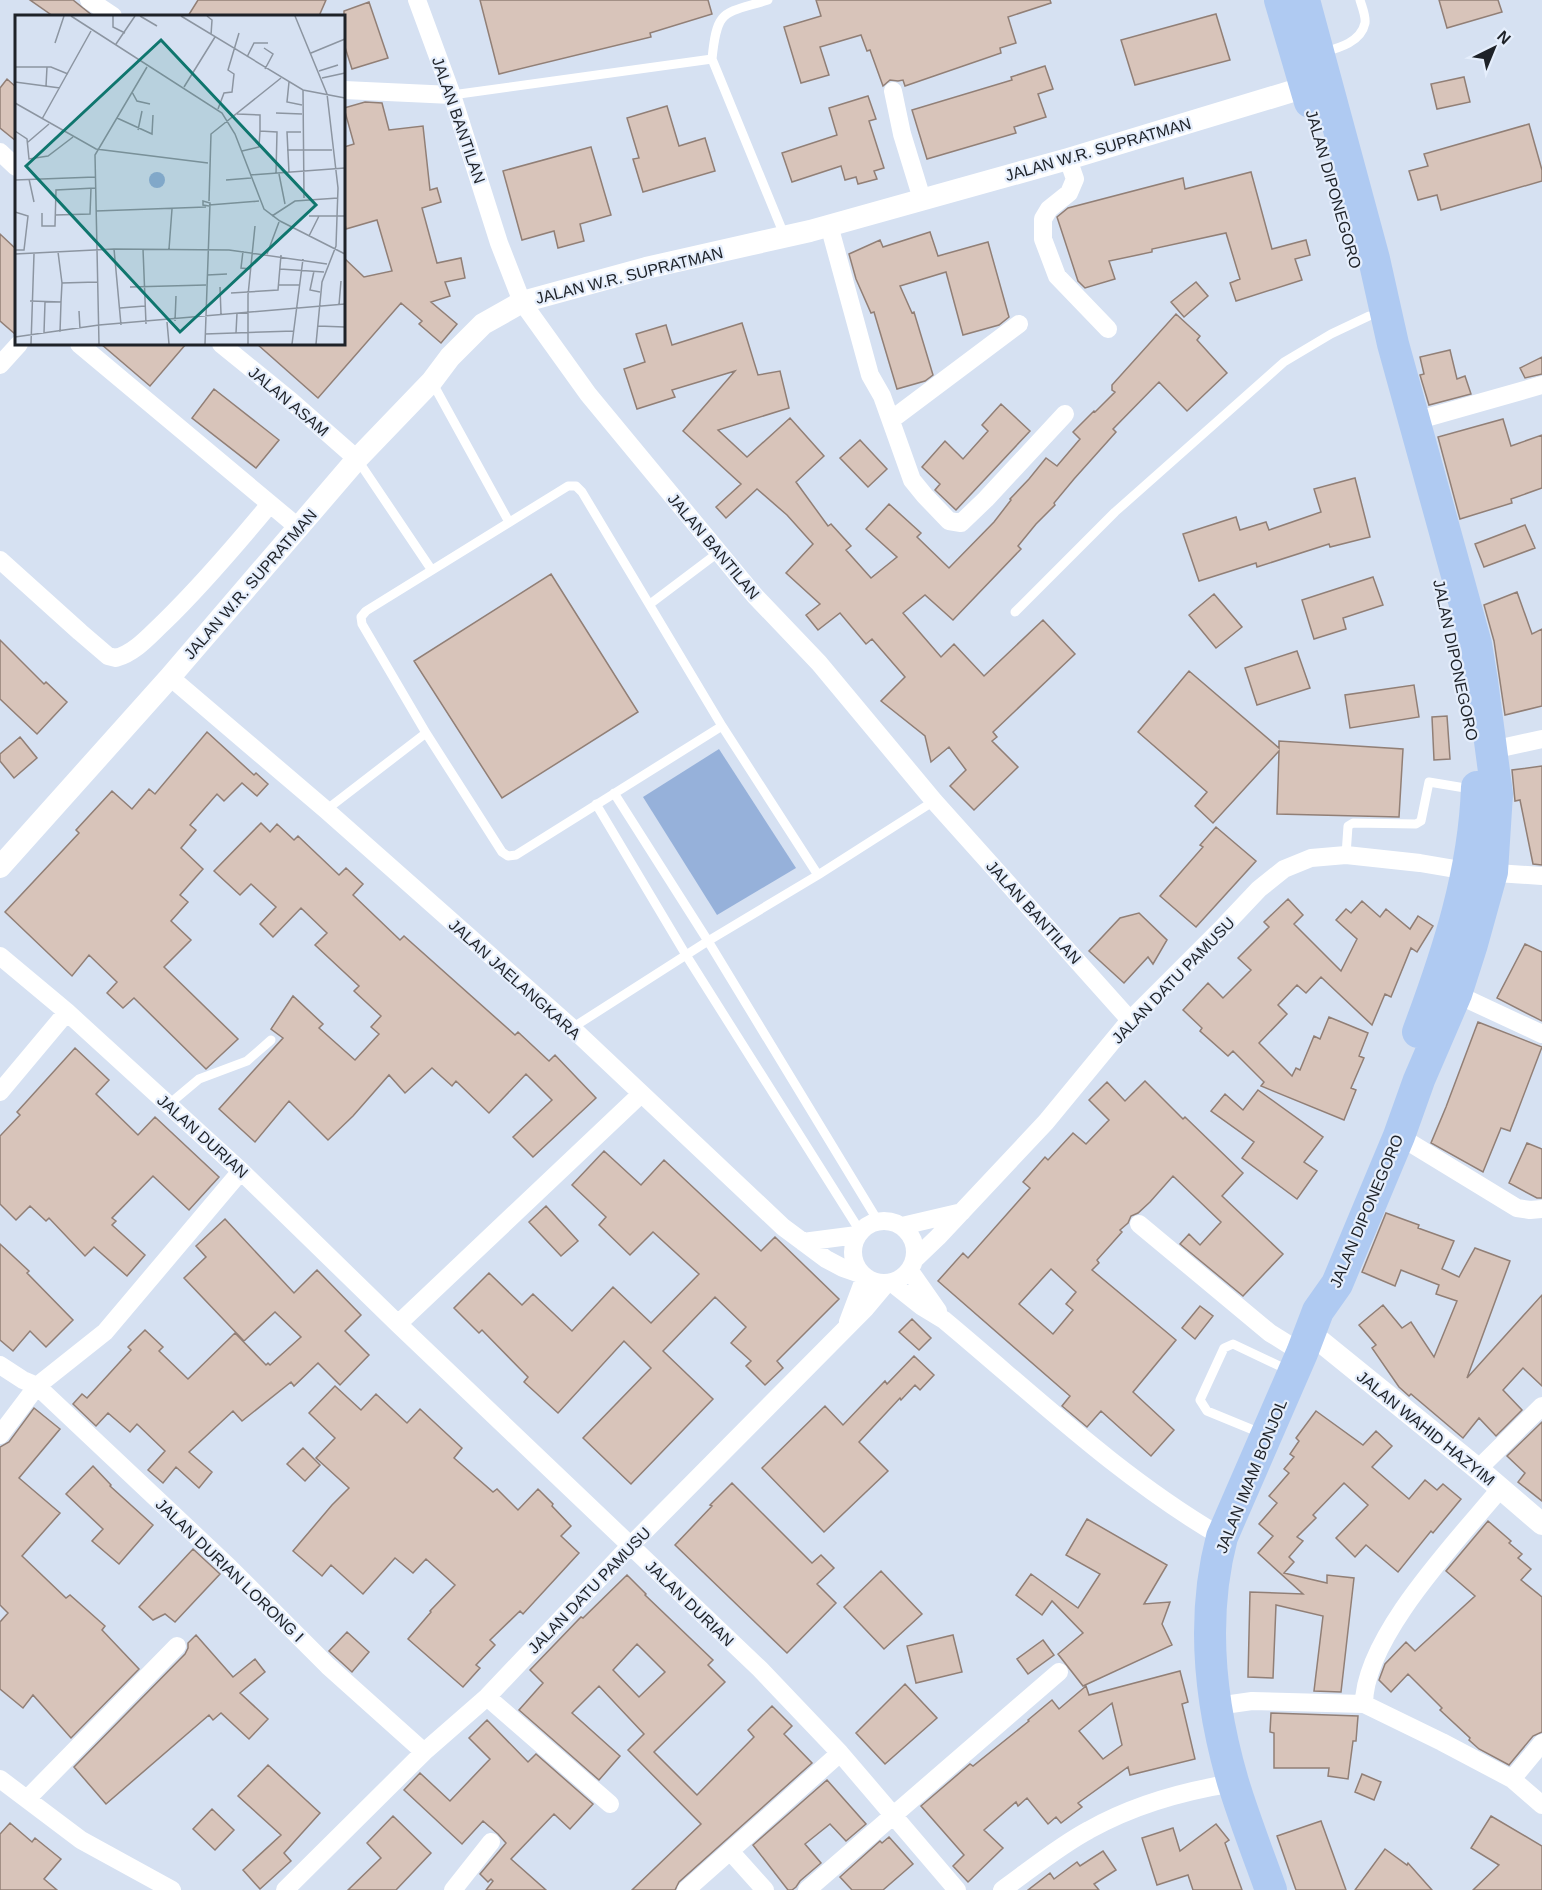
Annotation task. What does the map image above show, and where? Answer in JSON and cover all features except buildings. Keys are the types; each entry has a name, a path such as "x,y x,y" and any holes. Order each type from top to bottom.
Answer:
{"highway":[{"name":"JALAN DIPONEGORO","path":"1280,0 1401,428 1470,711 1476,759 1477,790 1474,827 1480,872 1320,1274 1306,1342"},
{"name":"JALAN DIPONEGORO","path":"1304,0 1374,259 1393,344 1476,644 1497,794 1456,994 1337,1284 1306,1342"},
{"name":"JALAN IMAM BONJOL","path":"1270,1890 1224,1748 1211,1663 1209,1621 1213,1583 1222,1537 1306,1342"}],"street":[{"path":"89,0 112,15"},
{"name":"JALAN BANTILAN","path":"417,0 452,95 499,243 522,302 588,394 755,596 819,663 934,801 1130,1020"},
{"name":"JALAN W.R. SUPRATMAN","path":"0,867 170,677 357,459 483,324 522,302 646,267 786,238 1068,159 1306,87"},
{"path":"345,90 452,95"},
{"path":"893,91 902,134 922,199"},
{"path":"0,152 15,166"},
{"path":"1068,159 1075,179 1069,193 1049,209 1043,219 1043,238 1057,276 1108,329"},
{"path":"829,225 870,375 882,396 912,480 949,521 961,523 1065,414"},
{"path":"891,420 1019,324"},
{"path":"0,365 18,345"},
{"path":"80,345 299,528"},
{"name":"JALAN ASAM","path":"222,345 357,459"},
{"path":"1415,421 1542,385"},
{"path":"0,560 108,656 116,658 135,649 182,604 232,550 270,504"},
{"name":"JALAN JAELANGKARA","path":"170,677 326,810 572,1028 783,1227 834,1264 864,1276"},
{"path":"1492,750 1542,739"},
{"name":"JALAN DATU PAMUSU","path":"912,1265 1046,1122 1130,1020 1259,889 1284,869 1311,858 1346,855 1480,872 1542,876"},
{"name":"JALAN DURIAN","path":"0,956 67,1012 241,1171 760,1669 840,1753 957,1890"},
{"path":"1456,994 1542,1034"},
{"path":"0,1092 67,1012"},
{"path":"399,1324 641,1094"},
{"path":"1398,1136 1517,1208 1542,1209"},
{"path":"0,1435 37,1386 105,1332 241,1171"},
{"path":"902,1226 962,1212"},
{"path":"878,1221 891,1221 902,1226 911,1235 915,1246 912,1265 902,1278 889,1283 875,1282 864,1276 855,1263 853,1249 859,1233 868,1224 878,1221"},
{"path":"1139,1224 1270,1333 1306,1342"},
{"path":"802,1242 859,1233"},
{"path":"912,1265 944,1320"},
{"path":"847,1327 864,1276"},
{"path":"889,1283 944,1320 1123,1470 1172,1506 1222,1537"},
{"name":"JALAN DATU PAMUSU","path":"285,1890 424,1752 487,1697 630,1546 889,1283"},
{"name":"JALAN WAHID HAZYIM","path":"1306,1342 1478,1469 1542,1524"},
{"name":"JALAN DURIAN LORONG I","path":"0,1365 37,1386 229,1568 328,1666 424,1752"},
{"path":"1478,1469 1542,1406"},
{"path":"1364,1704 1366,1684 1373,1662 1386,1636 1416,1592 1500,1490"},
{"path":"27,1799 177,1646"},
{"path":"807,1890 1059,1672"},
{"path":"487,1697 610,1804"},
{"path":"1217,1706 1252,1701 1364,1704 1512,1779 1542,1805"},
{"path":"1512,1779 1542,1743"},
{"path":"686,1890 840,1753"},
{"path":"0,1779 81,1840 172,1890"},
{"path":"1002,1890 1088,1831 1124,1812 1169,1796 1234,1784"},
{"path":"453,1890 491,1842"},
{"path":"730,1851 765,1890"}],"lane":[{"path":"768,0 728,13 720,19 714,36 712,59 786,238"},
{"path":"1319,54 1344,46 1362,30 1365,17 1360,0"},
{"path":"452,95 712,59"},
{"path":"1015,612 1115,512 1284,362 1331,334 1369,316"},
{"path":"432,381 509,522"},
{"path":"357,459 431,569"},
{"path":"722,726 516,855 508,856 502,852 426,733 362,624 361,616 431,569 568,486 576,486 582,492 722,726 818,875"},
{"path":"650,604 719,552"},
{"path":"326,810 426,733"},
{"path":"1346,855 1348,826 1353,823 1416,824 1421,821 1429,782 1477,790"},
{"path":"614,793 708,941 878,1221"},
{"path":"572,1028 934,801"},
{"path":"596,804 686,955 859,1233"},
{"path":"168,1105 199,1079 248,1061 271,1040"},
{"path":"1266,1435 1207,1411 1200,1400 1224,1348 1233,1344 1306,1342"}],"shaded area":[{"path":"719,749 796,868 717,915 643,797"}]}
